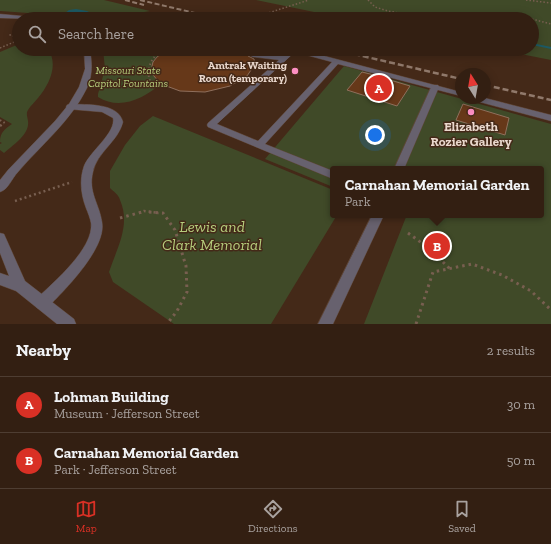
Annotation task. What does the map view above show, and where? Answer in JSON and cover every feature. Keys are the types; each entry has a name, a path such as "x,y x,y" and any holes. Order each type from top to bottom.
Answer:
{"street":[{"path":"0,16 12,17"},
{"path":"0,188 16,166 46,135 79,94 90,66 88,56"},
{"path":"286,56 211,125 330,174"},
{"path":"317,56 455,92"},
{"path":"254,58 269,60 273,58 284,58"},
{"path":"259,145 337,61"},
{"path":"400,166 435,87"},
{"path":"491,102 551,118"},
{"path":"42,303 74,270 90,246 97,225 86,194 88,169 98,150 113,134 118,123 117,118 109,111 70,107"},
{"path":"325,324 377,218"},
{"path":"0,238 20,286"},
{"path":"0,279 20,286 68,324"}],"path":[{"path":"271,12 309,0"},
{"path":"368,0 374,7 393,12"},
{"path":"526,0 551,3"},
{"path":"539,21 551,24"},
{"path":"0,48 12,42"},
{"path":"153,88 147,70 157,56"},
{"path":"0,120 5,123 0,126"},
{"path":"15,201 72,182"},
{"path":"120,218 144,211 163,213 175,230 186,266 186,292 177,311 167,324"},
{"path":"408,232 421,239 450,269"},
{"path":"416,324 433,272 472,264 502,275 531,291 551,310"}],"green space":[{"path":"0,0 104,0 150,11 14,12 0,11"},
{"path":"256,0 551,0 551,60 531,56 539,56 539,12 314,12"},
{"path":"12,47 12,56 51,56 53,62 53,68 46,87 27,112 28,125 25,133 4,153 0,150 0,144 2,143 0,142 1,136 5,129 12,124 0,117 0,52"},
{"name":"Missouri State Capitol Fountains","path":"104,56 158,56 152,69 156,79 161,84 147,94 131,101 115,103 106,101 98,97 105,69"},
{"path":"344,66 455,97 455,104 480,104 551,124 551,324 364,324 406,218 544,218 544,166 330,166 330,186 265,159"},
{"name":"Lewis and Clark Memorial","path":"153,116 330,189 330,218 335,218 271,324 174,324 113,282 109,272 122,236 124,218 123,209 119,198 110,188 110,171 125,145 140,126"}],"water":[{"path":"76,9 89,12 66,12"}],"building":[{"path":"248,56 254,59 255,64 247,76 230,86 205,92 180,91 161,84 153,75 152,66 157,57"},
{"path":"362,72 410,86 397,106 347,90"},
{"path":"463,104 509,118 505,135 456,120"}],"waterway":[{"path":"539,45 551,48"}],"railway":[{"path":"125,0 144,5"},
{"path":"140,0 191,12"},
{"path":"363,56 455,78"},
{"path":"491,86 551,100"}],"place":[{"name":"Amtrak Waiting Room (temporary)","path":"295,71"},
{"name":"Lohman Building","path":"379,88"},
{"name":"Elizabeth Rozier Gallery","path":"471,112"},
{"name":"Carnahan Memorial Garden","path":"437,246"}]}
